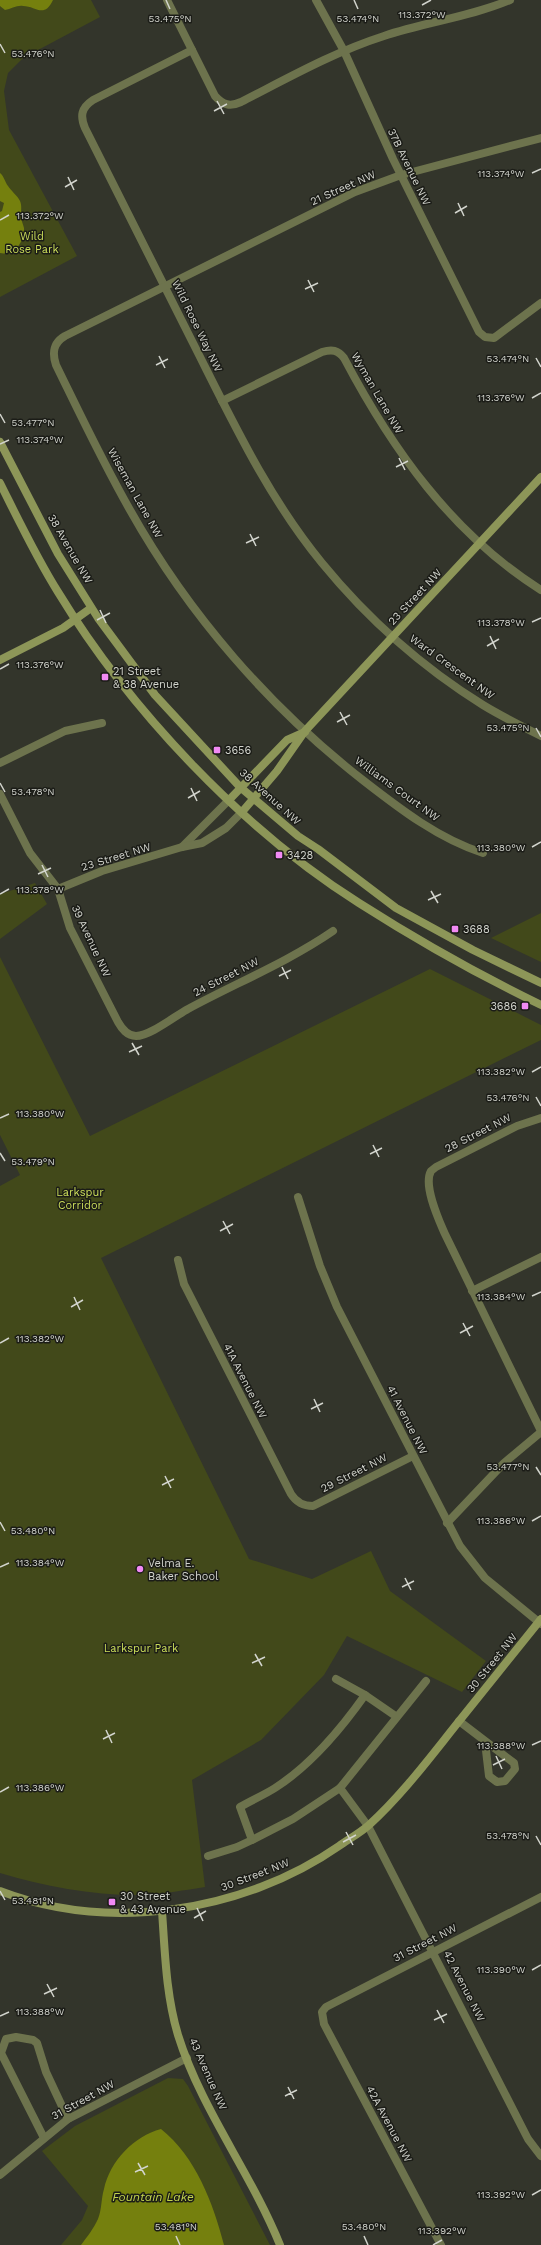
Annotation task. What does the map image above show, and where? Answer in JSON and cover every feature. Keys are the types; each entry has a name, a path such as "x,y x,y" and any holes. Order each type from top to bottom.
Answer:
{"street":[{"path":"167,0 216,96 226,105 241,102 344,50 397,32 486,9 510,0"},
{"name":"37B Avenue NW","path":"316,0 344,50 401,175 474,326 479,332 488,338 499,336 541,303"},
{"name":"Wild Rose Way NW","path":"192,50 93,100 85,106 81,116 85,128 166,287 222,402 260,473 297,530 337,580 393,636"},
{"name":"21 Street NW","path":"166,287 355,192 401,175 541,138"},
{"name":"Wiseman Lane NW","path":"166,287 59,340 54,350 54,359 130,511 177,584 236,660 305,731"},
{"name":"Wyman Lane NW","path":"222,402 322,352 330,350 337,351 344,358 368,403 400,453 443,506 480,542"},
{"name":"38 Avenue NW","path":"0,442 58,554 91,608 155,695 240,787 298,836 318,849 396,908 473,950 541,983"},
{"name":"23 Street NW","path":"58,888 102,871 208,840 226,828 242,812 277,771 305,731 541,477"},
{"path":"0,483 44,568 76,619 139,705 177,748 229,800 302,862 358,903 439,951 541,1005"},
{"path":"480,542 509,567 541,590"},
{"path":"0,660 63,628 91,608"},
{"name":"Ward Crescent NW","path":"393,636 472,698 541,736"},
{"path":"0,763 65,731 102,723"},
{"name":"23 Street NW","path":"182,847 287,740 305,731"},
{"name":"Williams Court NW","path":"305,731 339,762 399,807 460,846 482,853"},
{"name":"39 Avenue NW","path":"0,794 30,853 58,888 70,928 118,1022 127,1034"},
{"name":"24 Street NW","path":"127,1034 137,1036 147,1033 187,1009 313,945 333,931"},
{"name":"28 Street NW","path":"472,1291 438,1219 430,1189 429,1174 436,1168 517,1126 541,1118"},
{"name":"41 Avenue NW","path":"298,1197 320,1266 335,1301 460,1546 475,1567 495,1587 540,1622"},
{"path":"448,1523 504,1463 541,1431 472,1291 541,1257"},
{"name":"41A Avenue NW","path":"178,1260 184,1284 284,1480 293,1497 304,1505"},
{"name":"29 Street NW","path":"304,1505 317,1504 413,1456"},
{"name":"30 Street NW","path":"0,1892 20,1898 72,1908 126,1913 162,1911 222,1900 281,1879 319,1859 368,1826 417,1774 540,1622"},
{"path":"336,1679 365,1695 397,1717"},
{"path":"208,1856 237,1847 252,1840 293,1818 340,1788 426,1681"},
{"path":"252,1840 240,1807 275,1788 298,1771 350,1717 365,1695"},
{"path":"459,1721 514,1763 515,1769 505,1781 497,1782 489,1776 485,1742"},
{"name":"42 Avenue NW","path":"340,1788 368,1826 434,1951 528,2139 541,2156"},
{"name":"31 Street NW","path":"322,2012 326,2007 541,1897"},
{"name":"43 Avenue NW","path":"162,1911 170,1998 179,2035 187,2058 198,2084 280,2245"},
{"name":"42A Avenue NW","path":"322,2012 324,2024 442,2245"},
{"path":"44,2138 1,2053 6,2039 16,2037 33,2040 37,2043 46,2072 68,2119"},
{"name":"31 Street NW","path":"0,2175 68,2119 187,2058"},
{"name":"43 Avenue NW","path":"275,2234 283,2245"}],"green space":[{"name":"Wild Rose Park","path":"0,0 91,0 100,17 23,58 8,73 4,91 9,130 77,256 0,297"},
{"path":"35,883 47,904 0,939 0,894"},
{"path":"541,913 541,962 491,938"},
{"name":"Larkspur Park","path":"0,957 90,1136 430,969 541,1025 541,1040 101,1258 249,1559 312,1579 371,1551 390,1591 486,1661 462,1692 347,1636 324,1675 261,1740 192,1780 205,1887 144,1895 108,1894 71,1890 0,1873 0,1186 20,1175 0,1135"},
{"path":"168,2078 183,2079 188,2086 270,2245 61,2245 82,2220 88,2206 42,2151 75,2126"}],"water":[{"path":"0,0 53,0 50,6 43,10 21,6 5,10 0,6"},
{"path":"0,173 9,188 20,201 21,218 24,228 23,238 18,247 5,253 0,253 0,212 2,211 4,203 0,201"},
{"name":"Fountain Lake","path":"161,2129 184,2153 202,2182 220,2229 224,2245 81,2245 98,2219 107,2179 118,2160 125,2151 142,2137"}],"place":[{"name":"21 Street & 38 Avenue","path":"105,677"},
{"name":"3656","path":"217,750"},
{"name":"3428","path":"279,855"},
{"name":"3688","path":"455,929"},
{"name":"3686","path":"525,1006"},
{"name":"Velma E. Baker School","path":"140,1569"},
{"name":"30 Street & 43 Avenue","path":"112,1902"}],"park label":[{"name":"Larkspur Corridor","path":"80,1198"}]}
